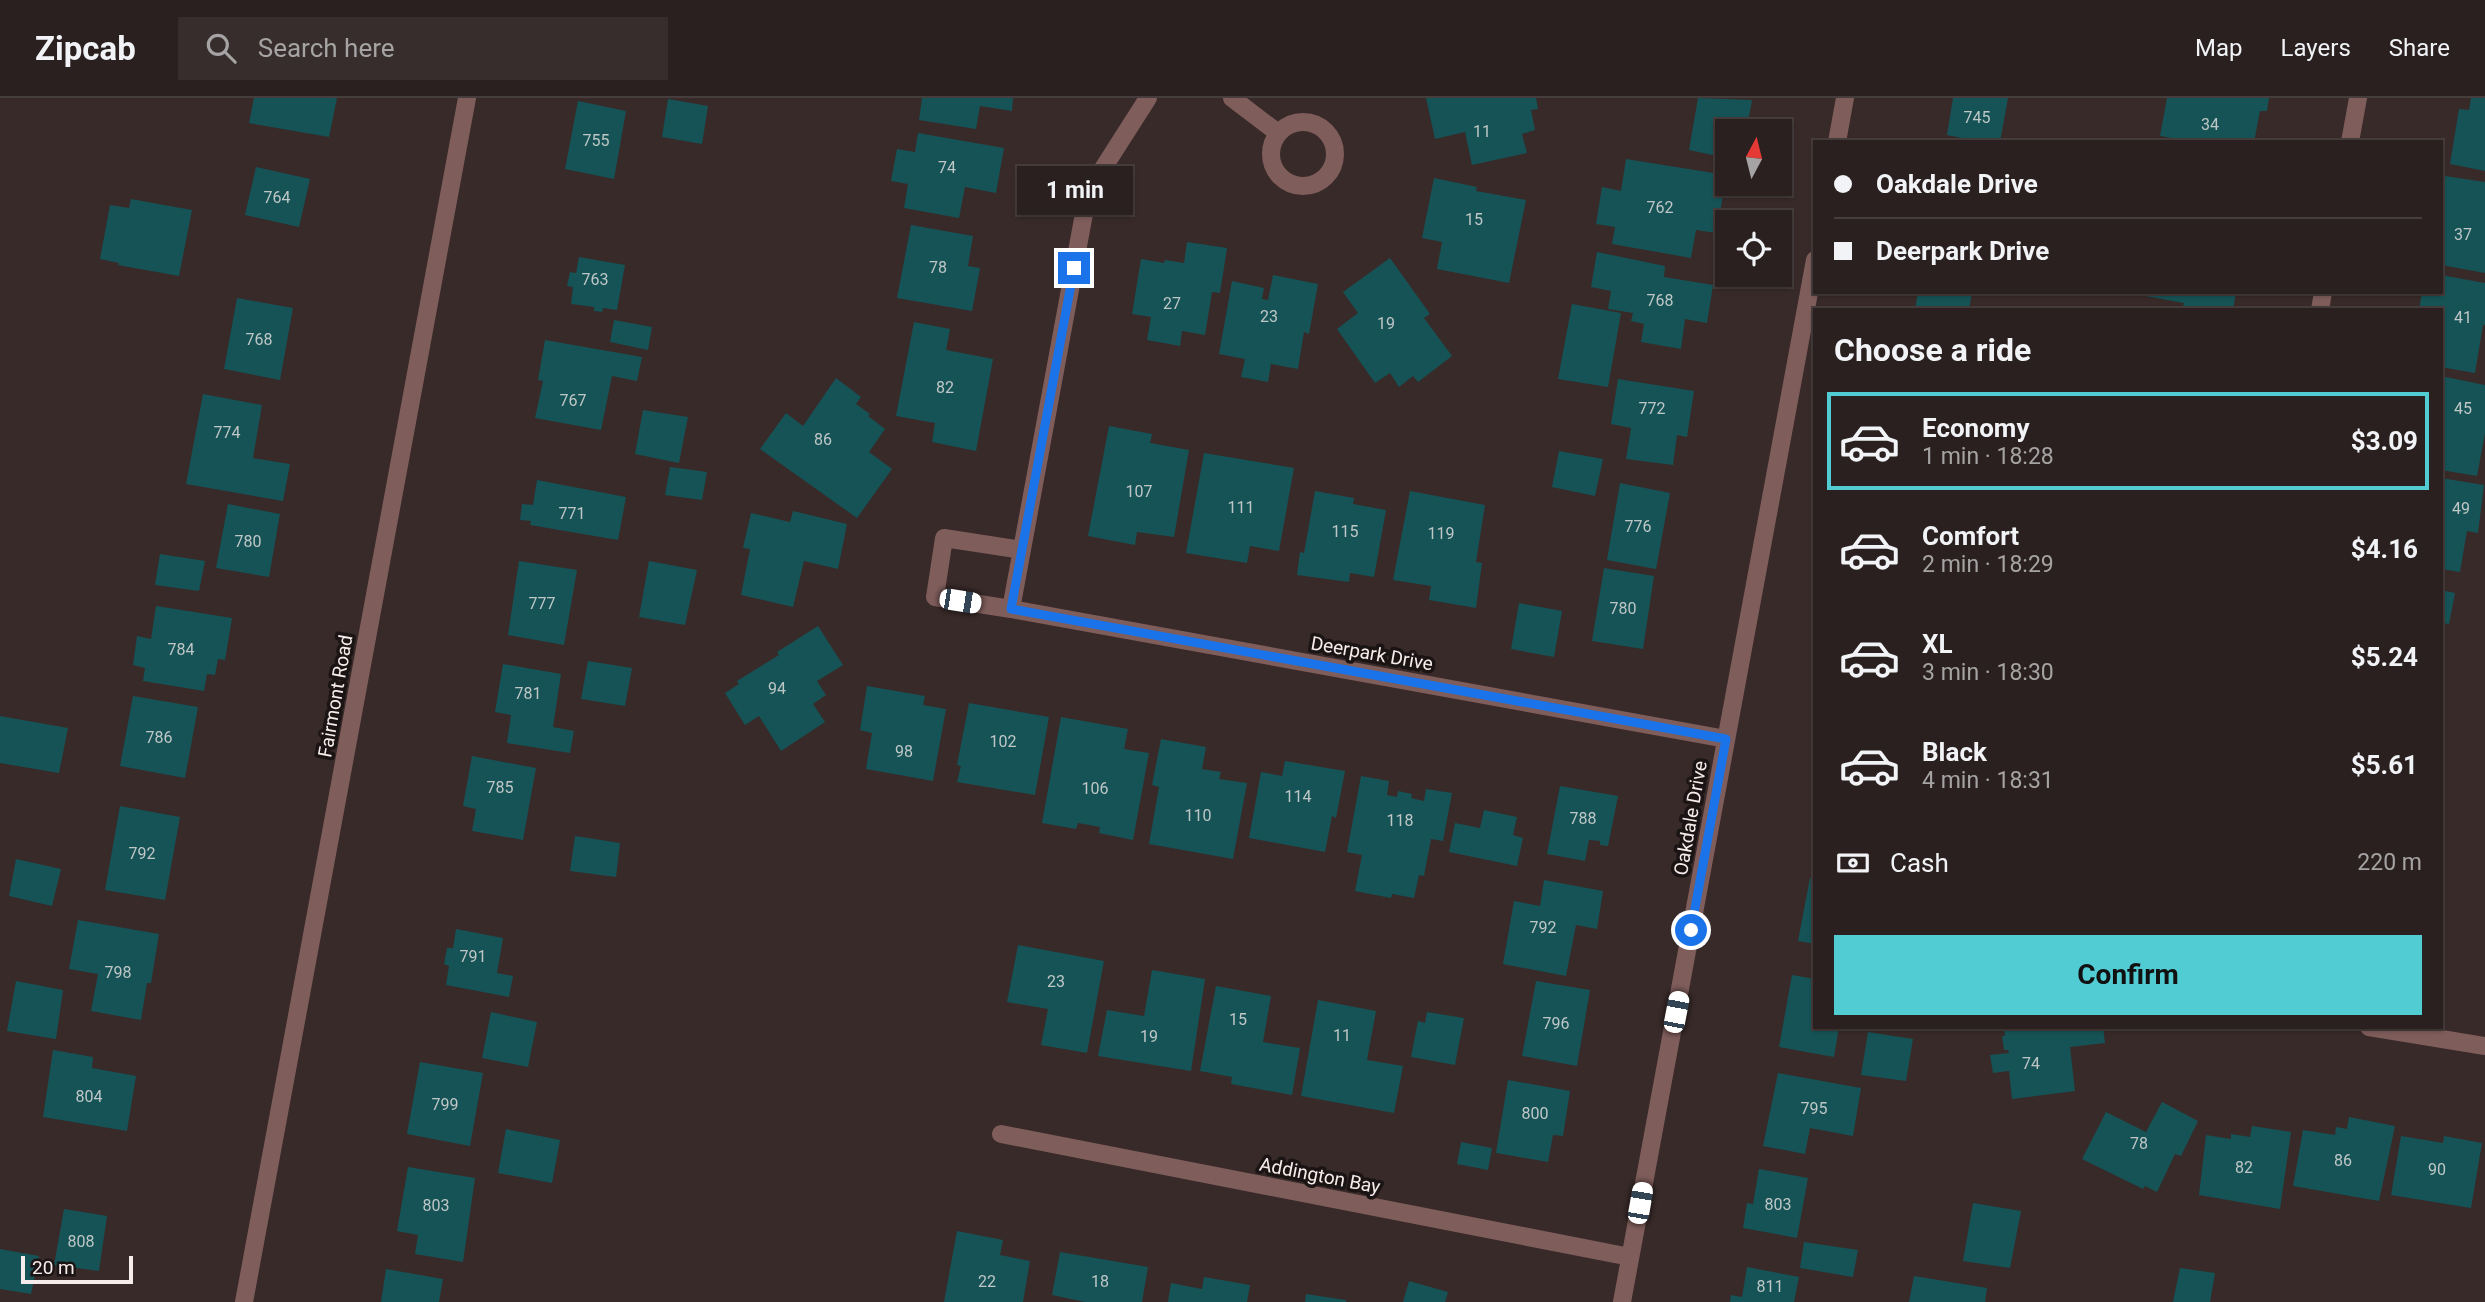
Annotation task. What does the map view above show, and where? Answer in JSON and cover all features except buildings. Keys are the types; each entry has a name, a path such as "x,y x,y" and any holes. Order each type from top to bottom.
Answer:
{"street":[{"name":"Fairmont Road","path":"244,1302 467,98"},
{"path":"1011,609 1088,192 1148,98"},
{"path":"1232,98 1278,133"},
{"path":"1836,140 1845,98"},
{"path":"2350,140 2358,98"},
{"name":"Oakdale Drive","path":"1622,1302 1813,271"},
{"name":"Deerpark Drive","path":"1022,550 944,538 935,597 1726,739"},
{"path":"2381,1029 2485,1046"},
{"name":"Addington Bay","path":"1001,1134 1630,1257"}],"route":[{"path":"1074,268 1011,609 1726,739 1691,930"}]}
